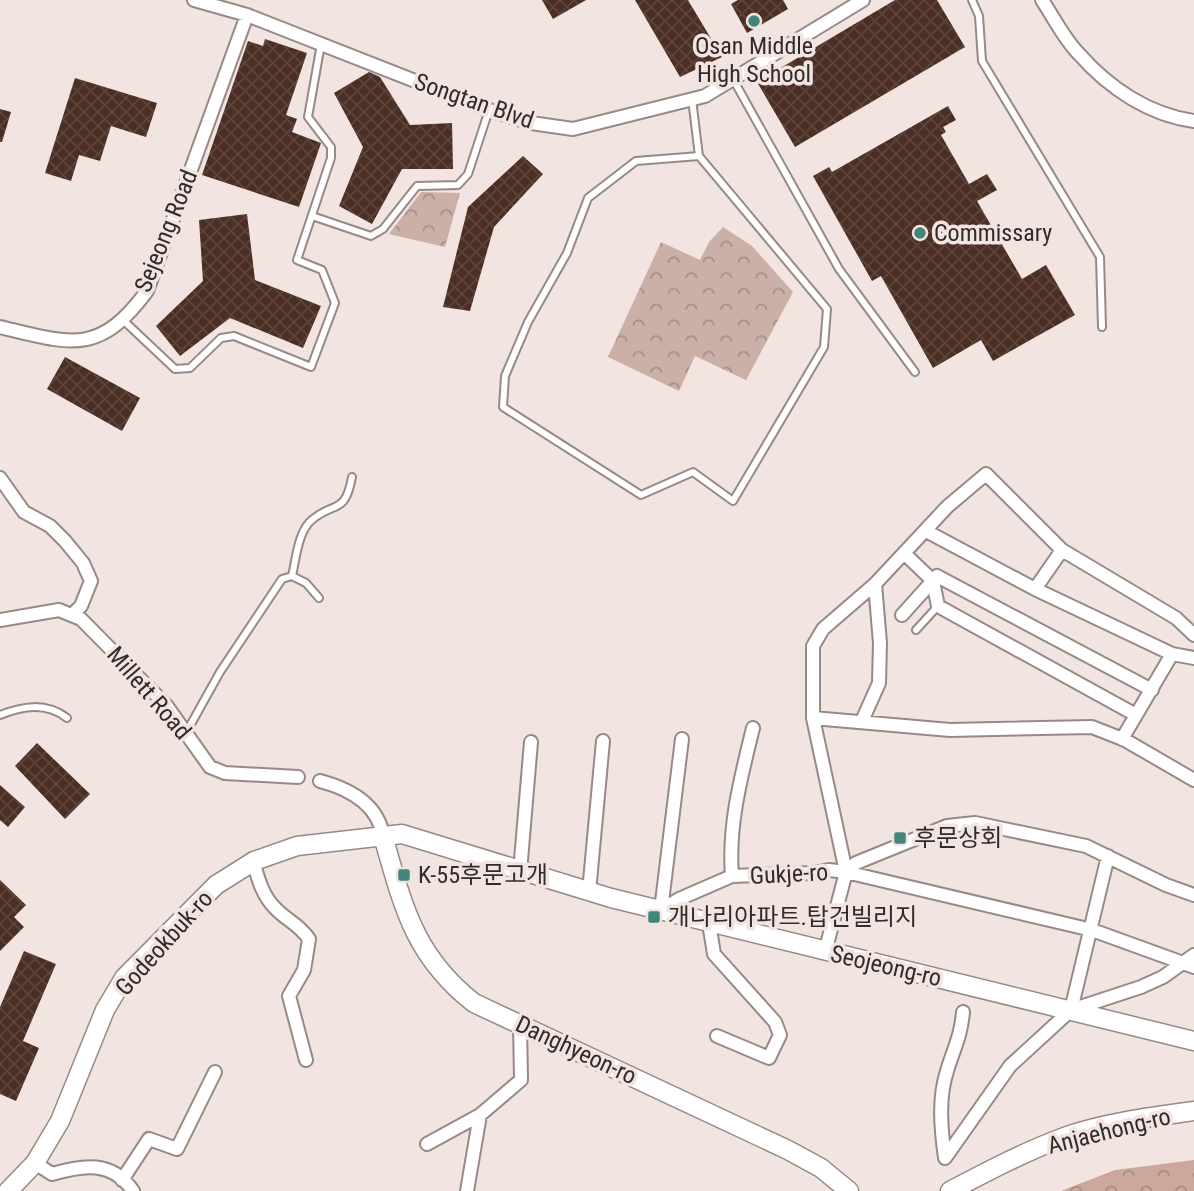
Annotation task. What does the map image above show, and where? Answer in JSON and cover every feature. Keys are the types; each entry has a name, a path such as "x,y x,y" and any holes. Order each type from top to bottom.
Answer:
{"street":[{"name":"Songtan Blvd","path":"194,0 247,15 489,110 531,123 573,129 705,96 863,0"},
{"path":"1042,0 1078,54 1121,91 1153,112 1194,121"},
{"name":"Sejeong Road","path":"0,327 76,341 105,334 123,320 147,291 247,15"},
{"path":"825,952 846,872 813,718 813,646 822,629 906,555 948,506 986,474 1062,550 1177,618 1194,635"},
{"path":"0,478 24,512 50,526 83,563 91,581 81,606 72,615 59,610 0,621"},
{"path":"926,531 1035,589 1172,654 1194,658"},
{"path":"1035,589 1062,550"},
{"path":"906,555 933,581 938,606 1136,715"},
{"path":"902,615 937,576 1152,690"},
{"path":"862,721 878,683 880,643 875,584"},
{"name":"Millett Road","path":"72,615 81,619 166,705 210,767 225,773 298,777"},
{"path":"1122,739 1172,654"},
{"path":"813,718 950,730 1092,727 1122,739 1194,780"},
{"path":"732,876 729,844 739,784 754,728"},
{"path":"662,910 682,739"},
{"path":"589,892 603,741"},
{"path":"520,873 531,742"},
{"path":"320,781 337,786 362,800 380,817 383,836"},
{"name":"Gukje-ro","path":"662,910 678,899 732,876 829,870 846,872 856,863 947,826 975,823 1086,846 1166,886 1194,895"},
{"name":"Seojeong-ro","path":"383,836 402,834 520,873 589,892 1194,1041"},
{"name":"Godeokbuk-ro","path":"8,1191 35,1163 60,1121 105,1010 124,978 216,885 253,861 297,846 383,836"},
{"name":"Danghyeon-ro","path":"383,836 400,900 416,938 431,963 474,1003 788,1150 821,1168 846,1190"},
{"path":"1071,1010 1108,856"},
{"path":"253,861 260,886 275,908 301,926 309,939 304,970 289,996 306,1060"},
{"path":"846,872 1092,930 1190,961"},
{"path":"709,923 714,954 775,1022 780,1035 769,1058 718,1036"},
{"path":"1071,1010 1141,987 1190,961"},
{"name":"Seojeong-ro","path":"963,1012 961,1038 946,1072 940,1116 944,1158 1010,1066 1071,1010"},
{"path":"427,1144 480,1115 521,1080 520,1024"},
{"path":"122,1181 149,1139 177,1149 215,1072"},
{"name":"Anjaehong-ro","path":"950,1191 1010,1159 1070,1135 1129,1121 1194,1111"},
{"path":"467,1191 480,1115"},
{"path":"35,1163 52,1174 83,1165 101,1167 133,1191"}],"lane":[{"path":"972,0 979,16 982,61 1100,257 1102,327"},
{"path":"123,320 175,369 190,368 221,338 234,336 311,367 335,303 322,270 297,260 331,158 331,147 308,117 322,43"},
{"path":"733,79 839,269 915,372"},
{"path":"692,99 699,156 827,309 824,347 733,501 693,472 641,495 503,407 505,376 528,323 567,253 588,198 636,161 699,156"},
{"path":"312,216 371,236 383,229 417,186 458,185 468,174 489,110"},
{"path":"292,576 303,531 313,519 338,508 349,494 352,477"},
{"path":"186,733 220,672 282,579 292,576 306,583 319,598"},
{"path":"916,629 938,606"},
{"path":"0,715 38,706 56,709 67,718"}],"green space":[{"path":"421,192 460,193 445,247 389,234"},
{"path":"723,227 752,246 793,292 746,380 695,356 679,391 608,357 661,242 700,260 709,242"},
{"path":"1194,1160 1194,1191 1061,1191 1115,1170"}],"building":[{"path":"542,0 586,0 553,19"},
{"path":"635,0 688,0 722,57 680,77"},
{"name":"Osan Middle High School","path":"738,0 783,0 788,9 747,33 731,4"},
{"path":"895,0 937,0 965,47 795,147 757,82"},
{"path":"265,39 307,53 286,115 297,119 292,132 321,143 299,207 202,175 248,41 263,46"},
{"path":"369,72 380,77 410,125 452,123 453,169 402,169 372,224 339,206 363,147 334,93"},
{"path":"75,78 157,103 146,137 111,126 100,161 79,155 71,181 45,173"},
{"name":"Commissary","path":"948,106 956,120 943,127 946,132 941,135 969,184 987,174 997,190 977,201 1022,279 1046,265 1075,315 993,361 981,340 933,368 881,276 872,281 813,176 829,167 832,172"},
{"path":"0,109 11,112 2,142 0,142"},
{"path":"523,156 543,174 494,227 470,311 443,307 468,207"},
{"path":"247,214 255,280 321,306 303,348 230,318 180,356 156,326 203,281 199,220"},
{"path":"65,357 140,398 122,431 47,389"},
{"path":"37,743 90,794 65,819 15,766"},
{"path":"0,785 25,807 8,827 0,820"},
{"path":"0,880 26,905 14,917 24,927 0,951"},
{"path":"24,951 56,964 23,1041 39,1048 16,1101 0,1094 0,1007"}],"place":[{"name":"Osan Middle High School","path":"754,21"},
{"name":"Commissary","path":"920,233"},
{"name":"후문상회","path":"900,838"},
{"name":"K-55후문고개","path":"404,875"},
{"name":"개나리아파트.탑건빌리지","path":"654,917"}]}
